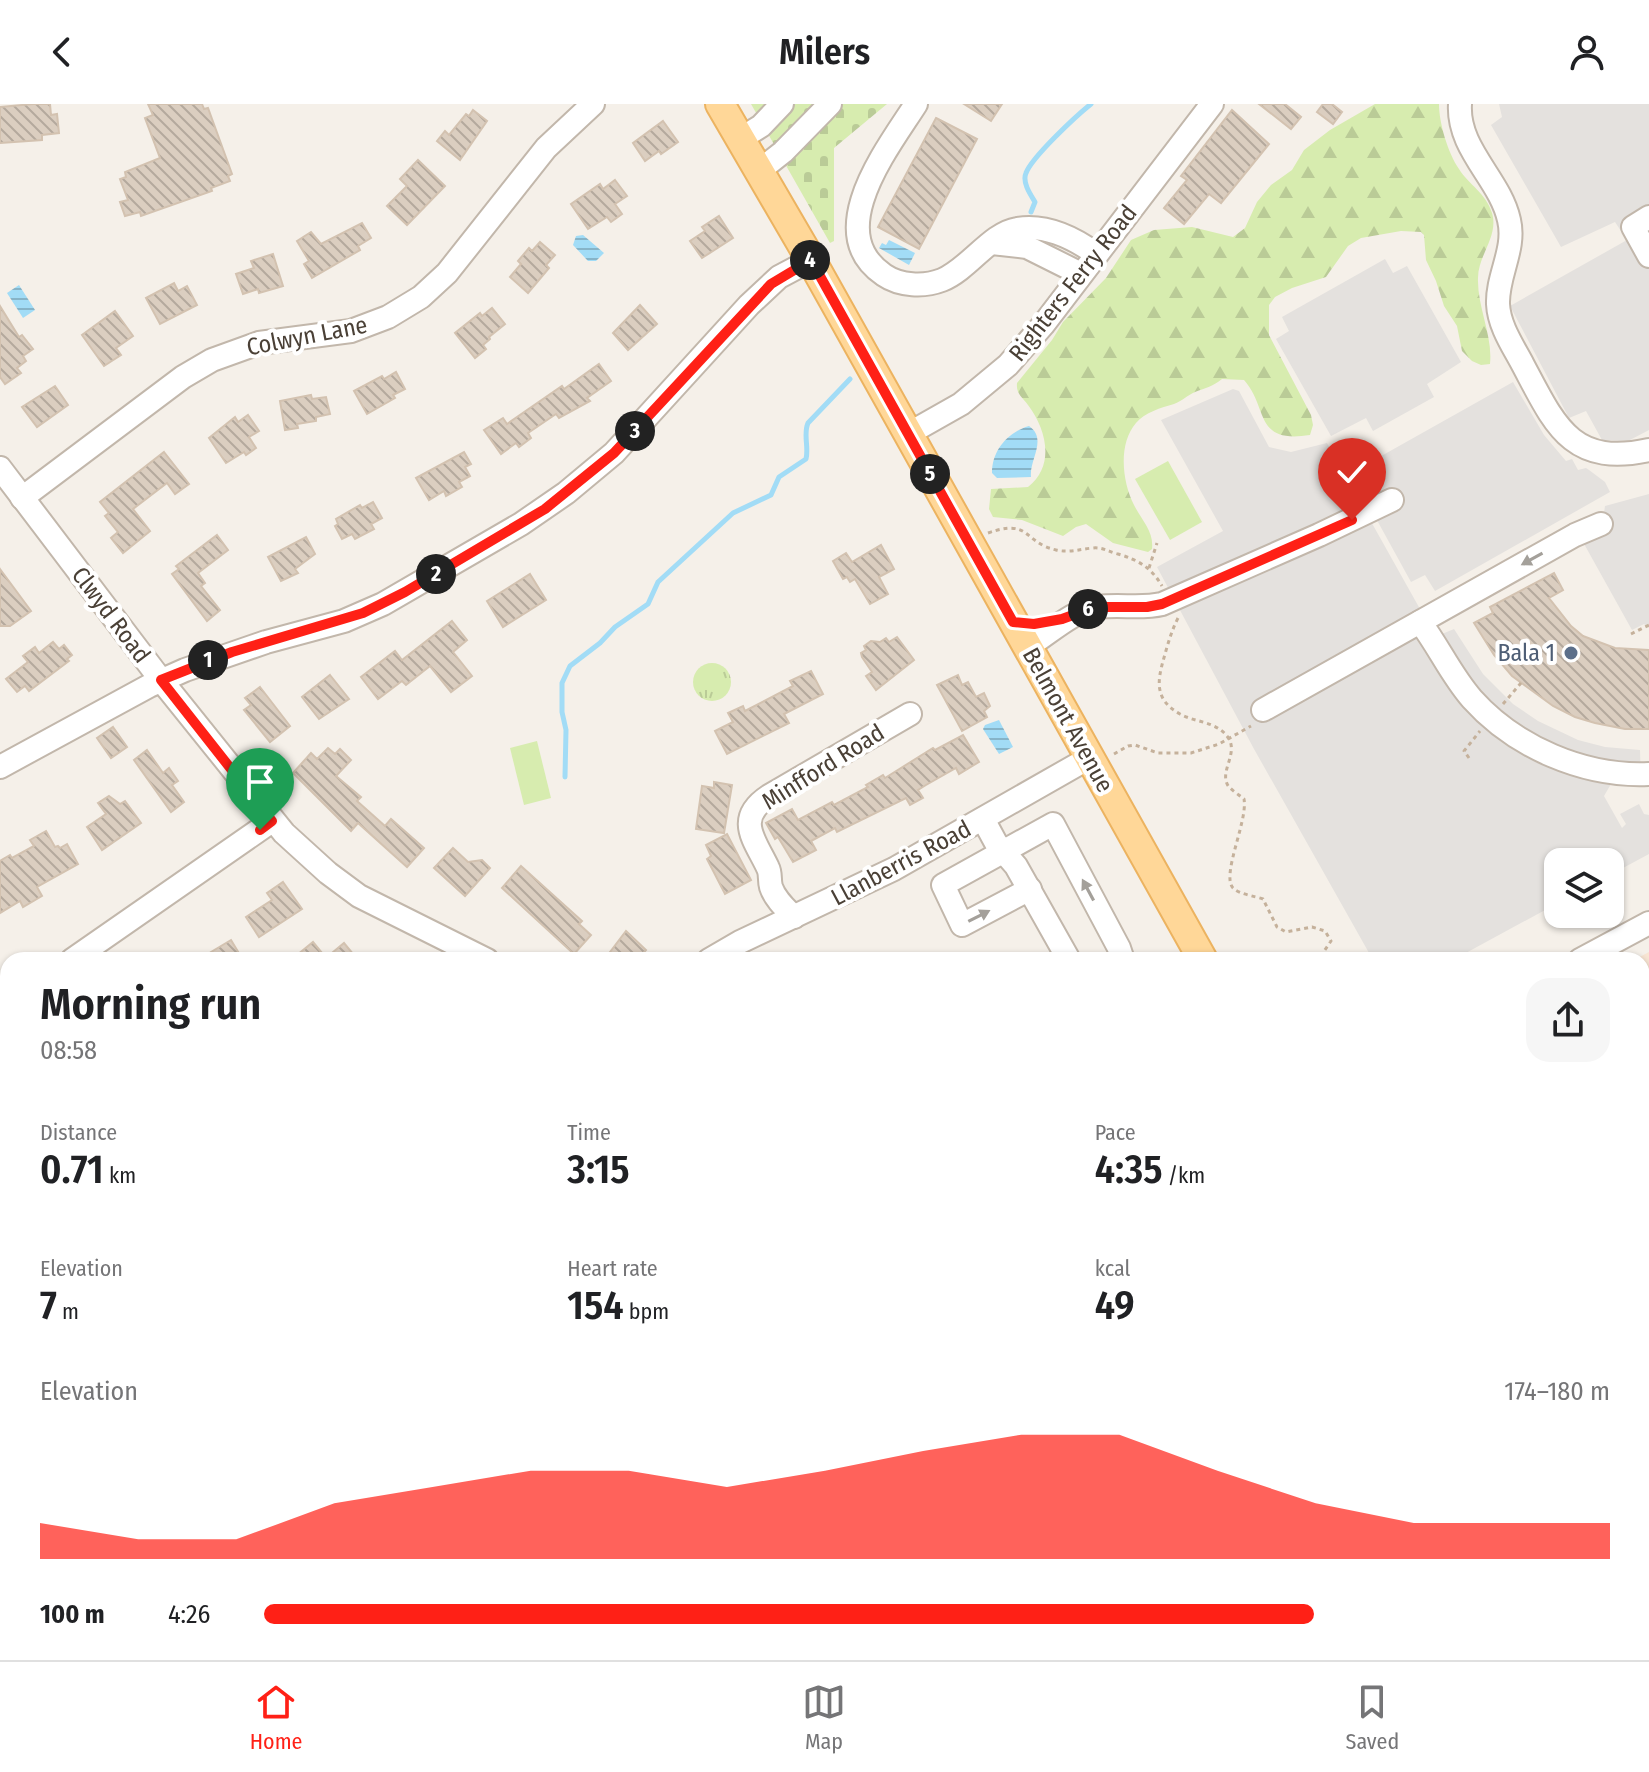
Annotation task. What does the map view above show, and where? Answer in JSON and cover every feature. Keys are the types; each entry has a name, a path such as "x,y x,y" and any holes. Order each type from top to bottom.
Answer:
{"main road":[{"name":"Belmont Avenue","path":"720,104 811,260 1027,647 1102,756 1199,952"}],"street":[{"name":"Colwyn Lane","path":"22,498 183,377 212,360 259,343 351,331 388,317 413,303 447,273 546,148 593,104"},
{"path":"740,139 761,126 782,104"},
{"path":"759,171 783,152 830,104"},
{"path":"916,104 876,168 859,207 859,242 869,261 895,282 932,283 956,273 1004,233 1017,229 1042,229 1069,237 1096,254"},
{"name":"Righters Ferry Road","path":"908,434 961,404 996,377 1043,325 1212,104"},
{"path":"1460,104 1461,126 1509,220 1510,241 1499,286 1498,307 1502,325 1528,375 1570,439 1597,453 1633,454 1649,450"},
{"path":"1649,217 1633,227 1649,256"},
{"path":"1054,260 1069,237"},
{"path":"992,243 1027,247 1081,274"},
{"path":"0,767 161,680 232,652 363,613 405,592 545,509 591,474 622,444 771,284 811,260"},
{"name":"Clwyd Road","path":"0,468 272,821 319,865 359,896 471,952"},
{"path":"1027,647 1072,617 1095,607 1162,604 1392,500"},
{"path":"1260,717 1420,622 1586,529 1601,524"},
{"path":"1013,622 1034,624 1072,617"},
{"path":"1420,622 1473,700 1522,740 1553,756 1585,767 1649,774"},
{"name":"Minfford Road","path":"794,917 780,904 771,887 770,872 750,831 750,821 756,807 769,796 910,714"},
{"name":"Llanberris Road","path":"723,952 894,869 1102,756"},
{"path":"991,814 996,843 1011,847"},
{"path":"84,952 272,821"},
{"path":"1030,889 962,925 943,885 1053,824 1120,952"},
{"path":"1011,847 1065,952"},
{"path":"1599,952 1646,932"}],"path":[{"path":"988,533 1012,526 1050,548 1069,552 1101,548 1131,557 1149,568 1166,592"},
{"path":"1149,568 1157,543"},
{"path":"1179,616 1173,627 1158,683 1165,700 1179,714 1219,728 1228,737 1233,749 1225,777 1228,786 1244,799 1245,816 1229,871 1230,883 1235,890 1263,899 1277,927 1286,932 1312,927 1325,931 1331,941 1323,952"},
{"path":"1631,634 1649,625"},
{"path":"1498,710 1521,683"},
{"path":"1102,756 1135,745 1158,753 1191,753 1219,744 1260,717"},
{"path":"1469,758 1464,751 1484,727"}],"green space":[{"path":"751,104 887,104 834,148 834,241 830,243"},
{"path":"1375,104 1439,104 1442,129 1455,162 1489,206 1493,230 1478,278 1490,364 1481,365 1472,361 1462,351 1457,326 1444,306 1426,260 1424,235 1421,232 1401,231 1361,238 1348,246 1326,277 1292,288 1275,297 1269,305 1269,335 1311,415 1313,425 1310,435 1279,434 1271,429 1244,380 1222,379 1177,403 1149,413 1136,423 1126,441 1125,474 1134,505 1151,537 1152,549 1148,552 1113,543 1086,524 1063,536 1022,520 993,517 989,509 991,489 1028,487 1037,478 1045,458 1040,425 1018,393 1017,383 1063,322 1106,278 1131,240 1154,230 1192,227 1233,237 1245,228 1257,202 1271,185 1292,170 1304,150 1330,130"},
{"path":"1168,461 1202,522 1170,540 1135,479"},
{"path":"712,663 726,668 731,682 726,696 712,701 698,696 693,682 698,668"},
{"path":"537,741 551,798 524,805 510,748"}],"shaded area":[{"path":"1499,104 1649,104 1649,228 1628,240 1649,258 1649,430 1628,441 1602,440 1586,411 1569,418 1510,306 1627,240 1615,222 1561,247 1491,125 1502,117"},
{"path":"1385,259 1393,273 1407,266 1461,362 1427,384 1434,397 1373,431 1366,418 1331,436 1276,339 1289,331 1282,317"},
{"path":"1513,382 1544,435 1566,461 1572,459 1578,470 1589,470 1605,482 1610,492 1435,591 1425,575 1411,582 1351,473"},
{"path":"1233,389 1239,391 1269,447 1291,452 1327,443 1420,609 1442,634 1454,629 1483,674 1513,704 1538,721 1578,740 1605,747 1640,750 1641,784 1611,784 1604,796 1622,828 1626,824 1620,814 1639,804 1644,814 1649,815 1649,854 1624,867 1624,848 1544,848 1544,911 1468,952 1368,952 1254,749 1157,567 1223,531 1161,420"},
{"path":"1649,494 1649,628 1644,624 1632,630 1583,542 1594,535 1586,517 1604,513 1605,506"}],"water":[{"path":"583,235 604,253 596,261 588,261 573,245 576,236"},
{"path":"889,240 915,253 909,265 879,248"},
{"path":"19,285 35,310 23,318 7,293"},
{"path":"1029,426 1037,437 1031,477 997,478 992,473 998,450 1008,437"},
{"path":"999,720 1013,747 999,754 983,729 985,725"}],"building":[{"path":"50,104 51,115 57,114 59,133 42,135 42,140 0,143 0,107"},
{"path":"148,104 202,104 204,109 208,108 232,174 228,176 230,181 211,188 212,191 141,216 140,212 125,216 120,202 128,200 120,179 126,177 125,172 160,158 145,118 153,115"},
{"path":"964,104 1002,104 991,121"},
{"path":"1259,104 1285,104 1301,117 1291,129"},
{"path":"1323,104 1332,104 1342,112 1333,124 1317,112"},
{"path":"473,110 487,121 460,160 437,141 445,131 449,135"},
{"path":"1232,110 1269,144 1221,203 1209,194 1184,224 1164,208 1187,180 1181,176"},
{"path":"936,118 977,139 919,249 878,227"},
{"path":"663,121 678,142 645,161 633,143"},
{"path":"418,160 445,186 407,225 387,206 407,186 400,179"},
{"path":"615,180 627,196 615,204 622,214 611,222 607,217 588,229 571,204 600,184 603,189"},
{"path":"719,216 733,238 702,258 690,241 705,231 702,227"},
{"path":"362,223 371,238 358,246 360,250 312,278 304,264 309,261 297,241 311,232 321,244"},
{"path":"540,242 555,255 546,265 549,268 528,293 510,277 529,248 532,251"},
{"path":"273,254 283,286 243,294 236,274 254,268 251,261"},
{"path":"174,283 178,291 187,286 197,305 160,324 146,298"},
{"path":"640,305 657,324 628,350 613,333"},
{"path":"0,306 19,337 22,335 33,349 23,356 26,361 17,368 21,373 5,384 0,377"},
{"path":"492,308 505,324 489,337 483,345 486,349 475,358 455,333 480,313 482,316"},
{"path":"115,311 133,336 116,348 121,355 104,366 82,335"},
{"path":"599,364 611,381 587,398 590,401 559,418 556,414 528,433 531,438 519,447 516,443 501,454 484,430 503,418 507,424"},
{"path":"396,372 405,389 367,414 354,391"},
{"path":"55,386 68,405 37,427 22,407"},
{"path":"311,395 312,399 326,397 330,414 316,417 316,421 297,424 298,428 285,430 280,401"},
{"path":"248,415 259,431 249,437 256,448 226,463 209,438 235,417 238,422"},
{"path":"164,452 189,484 175,494 167,483 133,509 150,531 123,553 111,538 118,532 105,516 109,513 100,502"},
{"path":"464,452 471,464 465,467 470,476 459,482 462,487 446,496 444,491 429,500 416,478"},
{"path":"373,502 382,518 371,524 374,529 355,539 352,534 342,539 335,526 338,524 336,519 360,505 362,508"},
{"path":"217,535 228,550 198,573 205,583 201,586 220,610 207,621 172,574 179,569 176,566"},
{"path":"306,537 315,554 295,569 298,573 281,581 268,557"},
{"path":"881,545 894,569 879,577 888,594 870,604 855,579 850,582 847,577 843,579 833,561 846,553 852,562"},
{"path":"0,569 31,611 10,626 0,626"},
{"name":"Bala 1","path":"1554,573 1563,590 1549,598 1583,636 1615,648 1649,650 1649,729 1625,729 1595,723 1553,706 1512,676 1474,623 1493,613 1490,607"},
{"path":"530,574 546,600 503,627 487,601"},
{"path":"452,621 467,640 453,652 472,676 451,692 430,666 406,685 402,681 378,699 361,677 395,651 402,660"},
{"path":"897,637 914,660 876,690 866,676 872,672 861,653 871,641 880,642 886,638 889,642"},
{"path":"53,642 59,649 64,645 72,655 67,659 69,661 29,691 25,686 17,692 6,679 28,662 23,656 35,647 39,653"},
{"path":"811,671 823,694 784,714 789,723 727,754 715,731 733,722 728,713 743,706 745,711 793,686 790,681"},
{"path":"330,675 349,699 319,719 302,697"},
{"path":"958,675 962,685 968,682 976,697 984,693 990,706 984,711 987,717 962,731 937,685"},
{"path":"260,687 290,726 270,742 244,710 251,705 245,698"},
{"path":"113,727 127,747 111,758 97,738"},
{"path":"963,735 979,762 959,774 956,768 926,785 918,790 923,798 910,805 906,798 837,832 835,828 811,841 816,850 793,862 766,823 792,809 798,820 832,802 834,805 868,787 866,785 883,775 885,778 933,748 935,750"},
{"path":"328,748 335,754 340,749 351,760 336,776 361,797 357,801 385,826 391,819 424,848 407,867 358,823 351,831 293,773 311,753 317,759"},
{"path":"147,750 163,773 169,768 178,781 172,785 184,802 171,812 134,760"},
{"path":"714,782 732,785 724,833 696,829 702,786 714,788"},
{"path":"109,796 120,804 125,801 141,823 102,850 87,827 106,814 98,803"},
{"path":"46,831 55,847 67,844 78,864 37,887 42,896 23,907 20,901 0,913 0,861 34,846 30,840"},
{"path":"727,834 751,880 725,894 707,859 711,856 706,845"},
{"path":"453,848 468,862 482,860 490,868 465,896 434,868"},
{"path":"521,866 582,921 579,924 591,935 576,952 572,952 502,888"},
{"path":"283,882 302,909 259,937 246,917 272,900 267,893"},
{"path":"626,931 646,950 644,952 610,952"},
{"path":"231,940 238,952 211,952"},
{"path":"313,942 321,952 301,952"},
{"path":"344,943 351,952 333,952"}],"waterway":[{"path":"1031,212 1035,202 1027,188 1026,173 1055,137 1091,104"},
{"path":"565,777 566,730 562,712 562,683 570,666 615,627 648,604 658,582 733,513 771,495 779,477 806,459 808,423 850,379"}],"place":[{"name":"Bala 1","path":"1571,653"}],"route":[{"path":"260,830 272,821 161,680 232,652 363,613 405,592 545,509 614,453 771,284 811,260 1013,622 1034,624 1062,619 1102,606 1147,607 1162,604 1352,520"}]}
